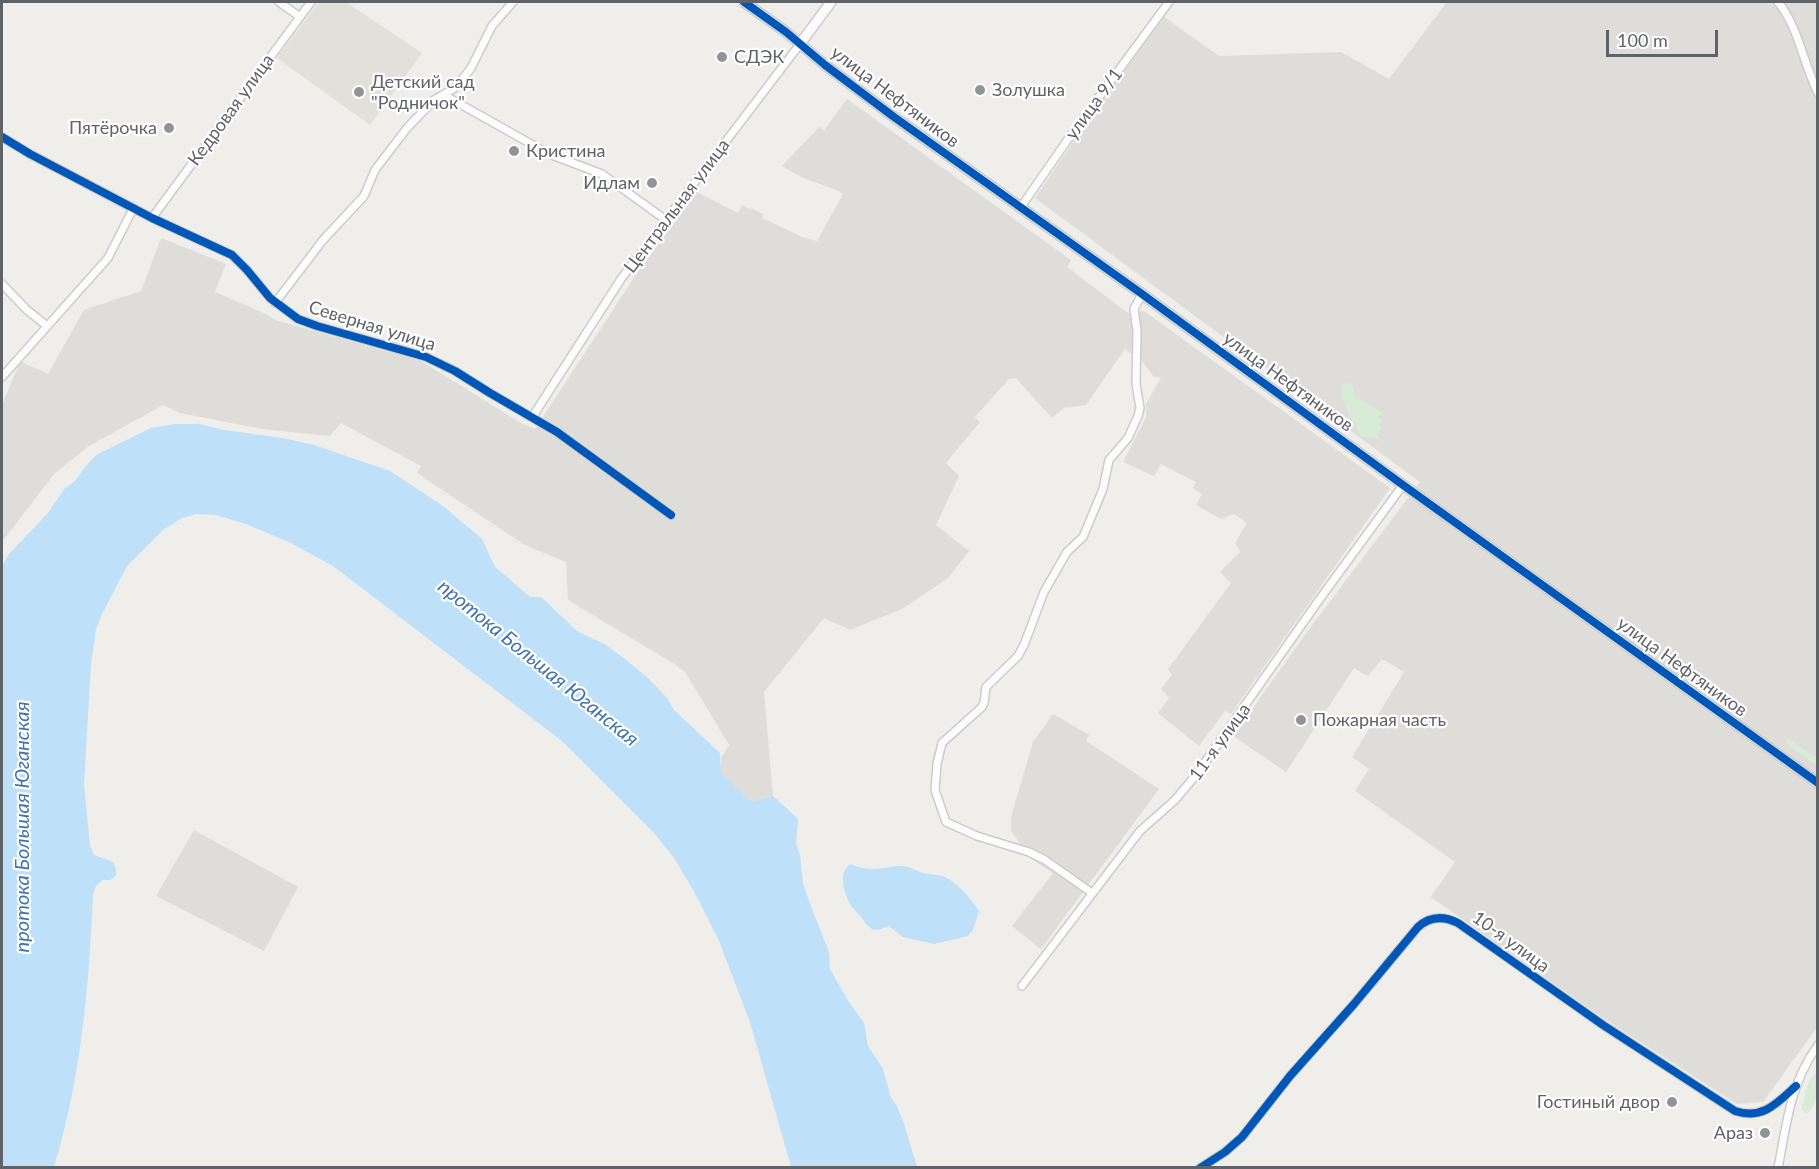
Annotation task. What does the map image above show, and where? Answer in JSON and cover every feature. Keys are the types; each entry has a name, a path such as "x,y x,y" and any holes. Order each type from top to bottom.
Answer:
{"street":[{"path":"279,2 300,17"},
{"name":"Кедровая улица","path":"152,218 311,2"},
{"path":"275,303 323,240 364,195 375,170 406,128 434,100 453,89 466,75 492,26 513,2"},
{"name":"улица Нефтяников","path":"744,2 846,81 1818,783"},
{"name":"Центральная улица","path":"532,416 621,279 831,2"},
{"name":"улица 9/1","path":"1021,207 1169,2"},
{"path":"1778,2 1790,19 1810,78 1818,93"},
{"path":"444,94 549,154 602,174 666,220"},
{"name":"Северная улица","path":"2,137 37,158 152,218 232,255 275,303 306,323 439,362 557,432 671,515"},
{"path":"2,377 108,258 133,208"},
{"path":"2,284 27,310 47,326"},
{"path":"1092,893 1045,860 1029,852 977,836 946,822 935,790 937,764 942,743 982,707 986,687 1013,662 1021,650 1044,592 1067,552 1083,537 1103,489 1109,460 1124,443 1138,416 1140,408 1136,384 1137,340 1134,309 1142,294"},
{"name":"11-я улица","path":"1022,987 1140,831 1175,800 1196,776 1403,485"},
{"name":"10-я улица","path":"1200,1167 1225,1152 1242,1137 1290,1076 1418,927 1435,918 1458,923 1603,1025 1734,1111 1748,1114 1764,1112 1796,1086"},
{"path":"1778,1167 1796,1086 1803,1068 1818,1045"}],"shaded area":[{"name":"Детский сад \"Родничок\"","path":"319,2 346,2 422,53 370,125 277,58"},
{"path":"1447,2 1817,2 1818,1026 1763,1102 1737,1104 1595,1013 1431,897 1455,862 1355,791 1369,769 1352,757 1404,672 1382,659 1368,676 1354,668 1286,772 1233,736 1307,632 1420,482 1035,198 1164,17 1219,56 1341,52 1389,79"},
{"path":"847,99 1071,260 1067,267 1128,313 1144,311 1390,488 1231,714 1225,711 1199,746 1158,713 1169,698 1161,689 1172,675 1168,669 1231,583 1220,572 1240,552 1235,543 1247,523 1234,514 1221,519 1196,505 1202,494 1193,488 1196,482 1161,464 1154,476 1123,462 1146,417 1146,404 1161,378 1153,376 1142,361 1125,349 1086,405 1064,408 1052,418 1016,378 1009,379 975,417 980,422 946,463 959,476 936,525 969,551 948,578 902,609 850,630 824,618 764,692 773,796 754,801 747,799 721,772 721,758 729,745 685,672 568,600 566,562 525,545 417,473 421,466 341,423 330,436 262,429 180,413 163,405 89,446 54,474 2,542 2,405 20,361 48,374 84,310 141,291 161,238 226,264 215,292 275,320 421,361 521,423 535,429 639,270 697,192 738,213 742,205 751,208 763,214 762,218 802,237 817,241 843,194 803,178 782,166 819,127 824,130"},
{"path":"1053,714 1089,735 1086,741 1159,789 1041,949 1012,926 1053,873 1030,858 1011,831 1011,817 1033,742"},
{"path":"194,830 298,887 264,951 156,896"}],"green space":[{"path":"1351,383 1354,388 1353,394 1383,414 1378,417 1382,420 1377,435 1384,443 1377,439 1360,436 1357,425 1351,422 1341,396 1342,385"},
{"path":"1785,739 1817,756 1817,766 1787,744"},
{"path":"1817,1072 1816,1100 1807,1114 1801,1109 1810,1079"}],"water":[{"name":"протока Большая Юганская","path":"175,424 200,424 224,430 283,438 314,445 390,471 443,506 482,539 495,567 530,597 541,597 577,631 604,644 649,679 667,698 674,710 720,753 721,772 747,799 754,801 773,796 798,819 796,843 800,855 803,883 829,952 830,969 864,1023 868,1046 883,1069 891,1098 904,1124 917,1167 791,1167 750,1022 719,941 675,859 653,832 562,741 333,566 289,542 246,524 216,515 196,514 182,518 163,530 127,566 96,629 91,664 84,784 90,846 94,855 113,862 116,876 110,880 103,880 96,886 93,894 82,1032 71,1100 54,1167 2,1167 2,566 9,554 48,513 64,489 75,481 96,455 151,428"},
{"path":"850,864 868,869 904,866 948,878 963,891 979,911 973,930 968,936 934,944 903,937 889,926 878,930 871,928 852,907 845,891 844,873"}],"cycle path":[{"path":"744,2 894,117 1818,783"},
{"path":"2,137 152,218 232,255 270,298 298,319 426,357 455,371 557,432 671,515"},
{"path":"1200,1168 1225,1152 1242,1137 1290,1076 1418,927 1437,918 1458,923 1603,1025 1735,1111 1762,1112 1776,1104 1796,1086"}],"place":[{"name":"СДЭК","path":"722,57"},
{"name":"Золушка","path":"980,90"},
{"name":"Детский сад \"Родничок\"","path":"359,92"},
{"name":"Пятёрочка","path":"169,128"},
{"name":"Кристина","path":"514,151"},
{"name":"Идлам","path":"652,183"},
{"name":"Пожарная часть","path":"1301,720"},
{"name":"Гостиный двор","path":"1672,1102"},
{"name":"Араз","path":"1765,1133"}]}
